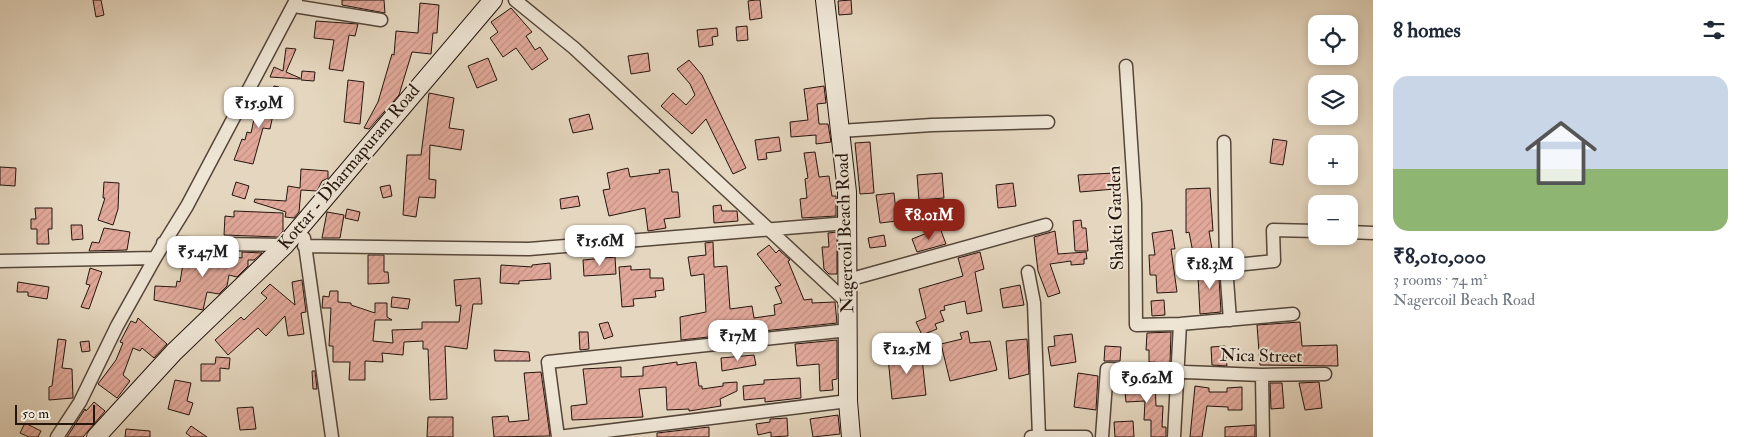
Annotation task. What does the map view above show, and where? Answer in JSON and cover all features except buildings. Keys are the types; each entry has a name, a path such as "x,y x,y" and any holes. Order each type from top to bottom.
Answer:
{"main road":[{"name":"Nagercoil Beach Road","path":"825,0 847,192 848,401 850,437"},
{"name":"Kottar - Dharmapuram Road","path":"96,437 174,352 285,245 484,3"}],"street":[{"path":"515,0 574,48 849,304"},
{"path":"57,437 80,402 117,326 163,243 187,206 295,3 381,20"},
{"name":"Shakti Garden","path":"1126,66 1135,204 1136,325 1180,324"},
{"path":"840,131 932,125 1048,122"},
{"path":"1224,142 1226,266 1230,320"},
{"path":"304,221 304,246 332,437"},
{"path":"304,246 529,250 847,224"},
{"path":"848,280 1046,225"},
{"path":"1226,266 1274,261 1273,230 1308,232"},
{"path":"1358,232 1373,233"},
{"path":"163,243 285,245"},
{"path":"0,261 155,258"},
{"path":"1028,272 1034,303 1036,437 1086,437"},
{"path":"1174,437 1180,324 1292,314"},
{"path":"848,401 558,437 548,362 849,330"},
{"name":"Nica Street","path":"1102,437 1107,369 1262,375 1325,374"},
{"path":"1262,375 1263,437"}]}
